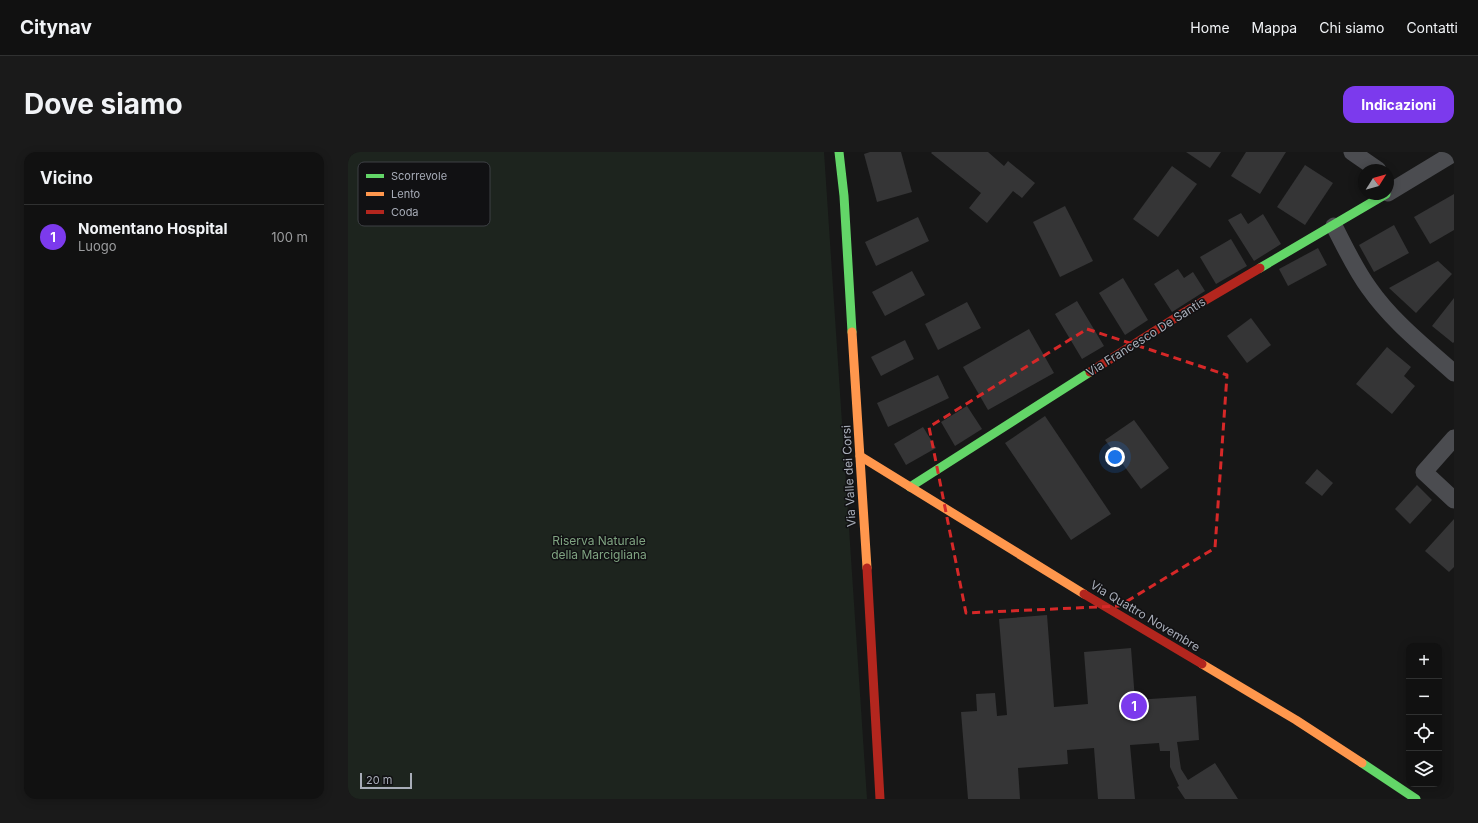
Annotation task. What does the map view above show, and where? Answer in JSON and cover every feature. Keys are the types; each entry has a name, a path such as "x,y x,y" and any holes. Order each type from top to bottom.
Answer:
{"street":[{"name":"Via Valle dei Corsi","path":"839,152 844,196 880,799"},
{"path":"1352,152 1369,164"},
{"name":"Via Francesco De Santis","path":"1394,185 1454,153"},
{"name":"Via Francesco De Santis","path":"910,486 1180,315 1334,226 1372,200"},
{"path":"1334,226 1362,277 1381,304 1407,332 1454,373"},
{"path":"1454,438 1424,472 1454,500"},
{"name":"Via Quattro Novembre","path":"860,456 1070,585 1296,720 1416,799"}],"highlighted area":[{"path":"1087,329 1227,375 1215,548 1119,606 966,613 929,427"}],"green space":[{"name":"Riserva Naturale della Marcigliana","path":"348,152 824,152 867,799 348,799"}],"building":[{"path":"870,152 901,152 912,192 877,202 864,154"},
{"path":"988,152 1004,166 1008,161 1035,183 1022,198 1013,191 987,223 969,208 981,193 931,153"},
{"path":"1186,152 1221,152 1210,168"},
{"path":"1246,152 1286,152 1260,194 1231,176"},
{"path":"1305,165 1333,183 1305,225 1277,207"},
{"path":"1172,166 1197,184 1158,237 1133,219"},
{"path":"1454,194 1454,230 1430,244 1414,217"},
{"path":"1065,206 1093,261 1060,277 1033,222"},
{"path":"1241,213 1248,224 1263,214 1281,244 1254,261 1228,220"},
{"path":"918,217 929,241 876,266 865,242"},
{"path":"1394,225 1409,253 1374,272 1359,245"},
{"path":"1231,239 1247,266 1216,284 1200,257"},
{"path":"1318,248 1327,265 1288,286 1279,269"},
{"path":"1438,261 1452,274 1416,313 1389,288"},
{"path":"1178,269 1184,278 1193,272 1205,291 1172,312 1154,284"},
{"path":"912,271 925,295 885,316 872,292"},
{"path":"1123,278 1148,320 1125,335 1099,293"},
{"path":"1454,298 1454,342 1453,343 1432,326"},
{"path":"1077,301 1104,346 1082,359 1055,314"},
{"path":"967,302 981,328 938,350 925,324"},
{"path":"1251,318 1271,345 1247,363 1227,336"},
{"path":"1029,329 1054,373 988,410 963,367"},
{"path":"905,340 914,359 881,376 871,357"},
{"path":"1387,347 1411,367 1404,376 1415,386 1392,414 1356,384"},
{"path":"938,375 949,398 888,427 877,403"},
{"path":"967,406 982,429 955,446 941,422"},
{"path":"1045,416 1111,514 1071,540 1005,443"},
{"path":"1134,420 1169,468 1141,489 1105,440"},
{"path":"923,427 936,448 906,465 894,444"},
{"path":"1317,469 1333,483 1322,496 1305,483"},
{"path":"1417,485 1432,500 1410,524 1395,509"},
{"path":"1454,519 1454,567 1449,572 1425,551"},
{"path":"1047,615 1054,707 1088,704 1084,652 1131,648 1135,700 1196,696 1199,740 1177,742 1181,769 1188,780 1215,763 1238,799 1185,799 1177,787 1179,786 1170,767 1170,751 1160,751 1159,743 1130,745 1135,799 1098,799 1094,748 1067,750 1068,764 1018,768 1020,799 968,799 961,712 977,711 976,694 995,693 997,716 1007,715 999,619"}],"traffic: fast":[{"path":"839,152 844,196 852,332"},
{"path":"1260,268 1376,200"},
{"path":"910,487 1090,372"},
{"path":"1362,763 1416,799"}],"traffic: slow":[{"path":"852,332 867,568"},
{"path":"860,456 1084,594"},
{"path":"1202,664 1296,720 1362,763"}],"traffic: jam":[{"path":"1090,372 1180,315 1260,268"},
{"path":"867,568 880,799"},
{"path":"1084,594 1202,664"}],"place":[{"name":"Nomentano Hospital","path":"1134,706"}]}
